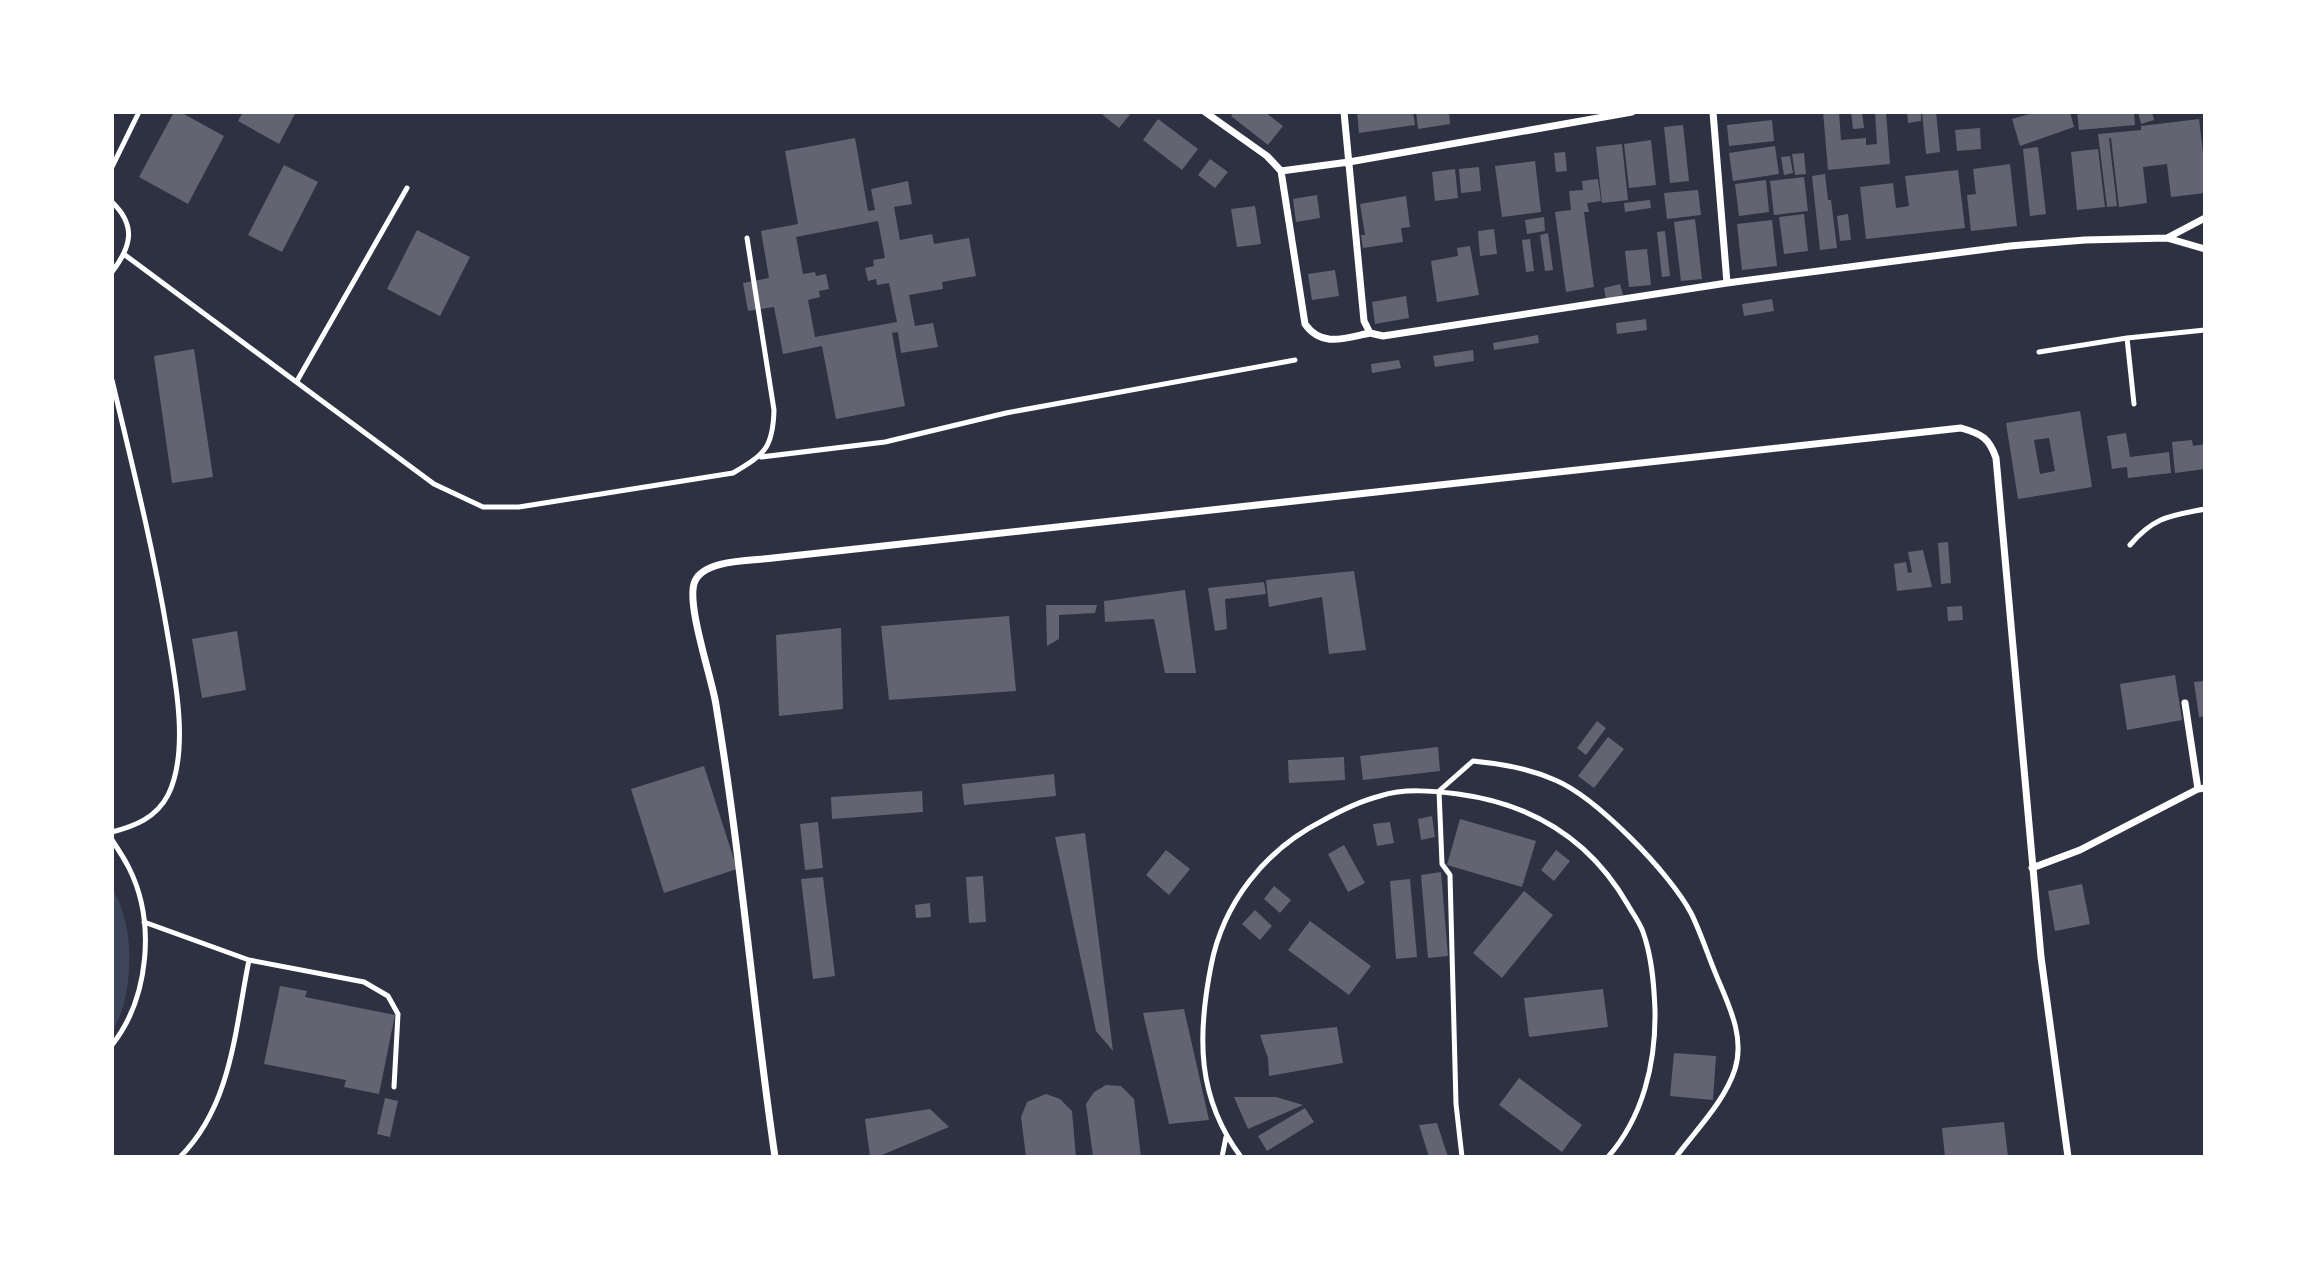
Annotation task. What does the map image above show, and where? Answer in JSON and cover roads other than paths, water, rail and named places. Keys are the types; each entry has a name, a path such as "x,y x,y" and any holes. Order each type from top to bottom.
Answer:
{"street":[{"path":"1205,112 1267,156 1281,171 1305,324 1311,333 1321,338 1336,340 1370,333 1383,336 1727,283 2010,246 2084,240 2167,238 2205,249"},
{"path":"1344,112 1364,321 1370,333"},
{"path":"1281,171 1349,162 1632,112"},
{"path":"1713,112 1727,283"},
{"path":"2167,238 2205,218"},
{"path":"775,1157 742,881 716,703 692,600 695,582 703,570 715,565 1961,428 1975,432 1990,442 1996,458 2042,970 2068,1157"},
{"path":"2032,868 2080,850 2201,789 2185,703"}],"lane":[{"path":"112,167 139,112"},
{"path":"297,381 407,188"},
{"path":"112,202 125,218 129,237 125,255 112,272"},
{"path":"747,238 774,410 773,433 761,457"},
{"path":"125,255 434,484 484,507 519,507 733,473 761,457 886,442 1006,413 1295,360"},
{"path":"2039,352 2127,338 2205,330"},
{"path":"2127,338 2134,404"},
{"path":"112,380 158,576 178,697 178,759 168,795 154,813 136,826 112,832"},
{"path":"2130,544 2151,524 2165,517 2205,509"},
{"path":"1439,791 1473,761 1516,766 1558,780 1591,803 1652,859 1690,912 1733,1017 1739,1044 1735,1069 1722,1096 1676,1157"},
{"path":"1241,1157 1226,1137 1208,1095 1202,1051 1204,998 1215,946 1234,903 1264,862 1298,833 1346,808 1382,795 1425,790 1473,796 1512,806 1547,821 1582,846 1615,883 1643,931 1654,979 1656,1036 1645,1093 1621,1142 1608,1157"},
{"path":"1439,791 1442,864 1450,875 1456,1104 1462,1157"},
{"path":"112,840 130,869 143,911 146,953 138,995 120,1035 112,1045"},
{"path":"144,922 249,960 364,982 388,996 398,1014 394,1087"},
{"path":"180,1157 194,1143 214,1112 225,1084 249,960"},
{"path":"1222,1157 1226,1137"}]}
